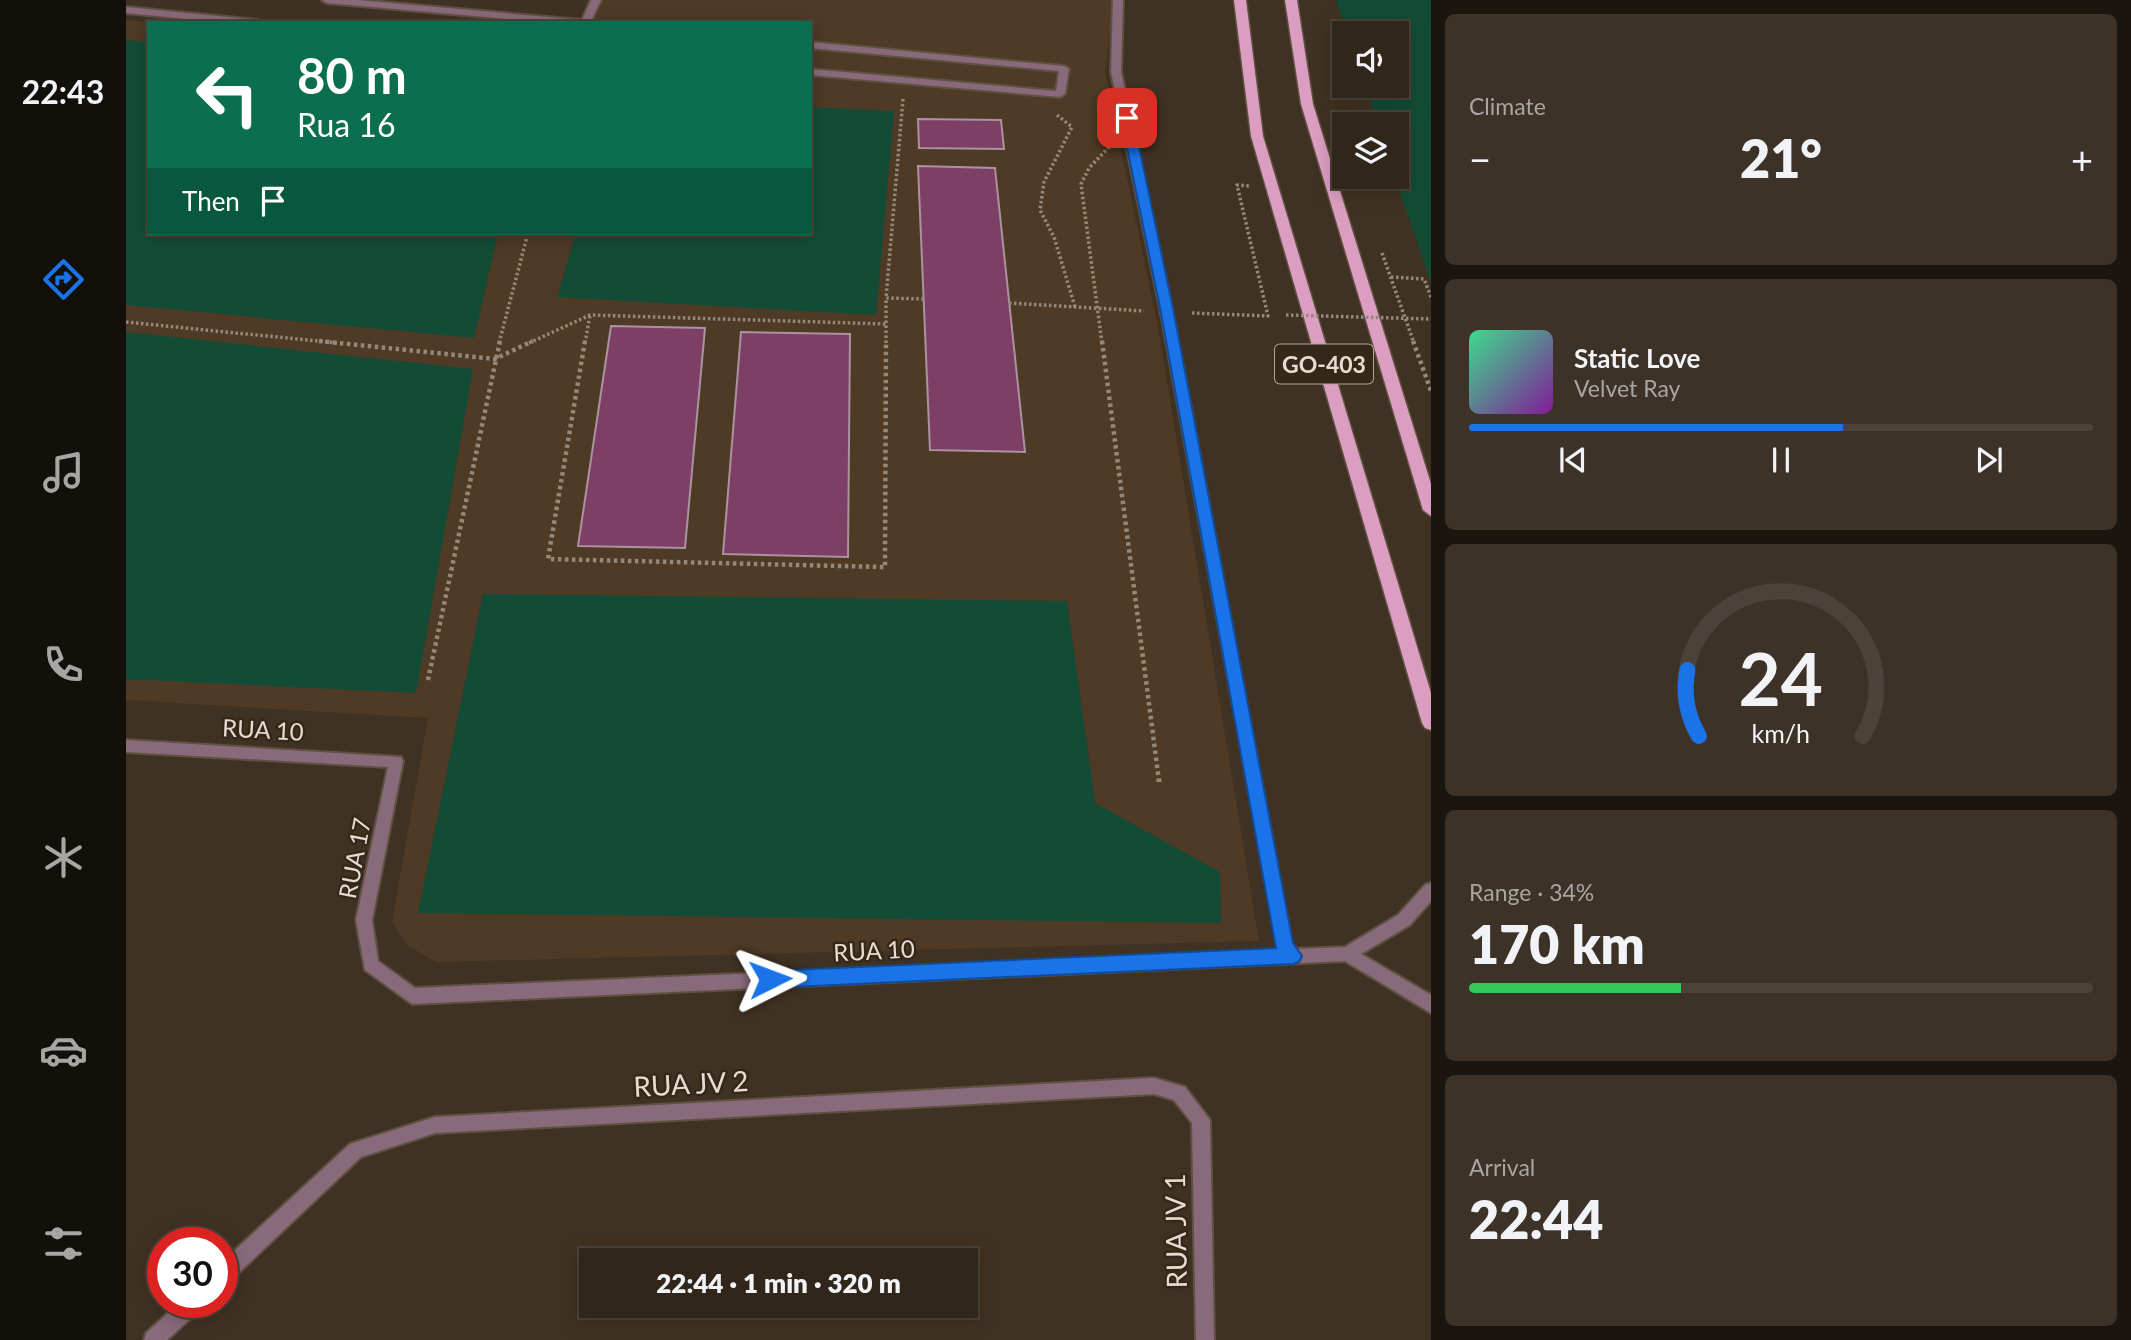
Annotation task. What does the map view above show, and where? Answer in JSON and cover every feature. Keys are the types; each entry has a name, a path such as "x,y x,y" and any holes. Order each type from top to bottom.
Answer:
{"main road":[{"name":"GO-403","path":"1240,0 1256,135 1431,723"},
{"name":"GO-403","path":"1291,0 1307,104 1431,510"}],"street":[{"path":"327,0 563,21"},
{"path":"586,21 596,0"},
{"path":"1118,0 1116,72 1167,313 1285,947 1293,956"},
{"path":"126,10 238,21"},
{"path":"812,46 1063,69 1060,94 812,72"},
{"name":"RUA 10","path":"126,746 396,761"},
{"name":"RUA 17","path":"371,965 364,920 396,761"},
{"name":"RUA 10","path":"371,965 412,996 1347,954 1404,920 1431,890"},
{"path":"1347,954 1431,1005"},
{"name":"RUA JV 2","path":"238,1260 356,1150 435,1125 1154,1086 1179,1093 1201,1120"},
{"name":"RUA JV 1","path":"1201,1120 1205,1340"},
{"path":"153,1340 177,1318"}],"path":[{"path":"590,315 548,559 885,567 886,298 905,80"},
{"path":"1060,94 1056,113 1072,127 1044,182 1040,210 1054,237 1075,307"},
{"path":"1131,137 1111,145 1089,168 1081,184 1159,782"},
{"path":"1217,314 1268,316 1237,185 1253,186"},
{"path":"428,680 495,359 527,235"},
{"path":"1381,252 1431,391"},
{"path":"1401,278 1423,279 1431,296"},
{"path":"886,298 924,299"},
{"path":"1009,303 1167,313"},
{"path":"126,322 495,359 590,315 886,324"},
{"path":"1286,315 1431,319"}],"shaded area":[{"path":"591,0 1114,0 1105,72 1158,327 1259,941 436,962 407,945 392,922 428,718 126,700 126,20 147,22 147,235 812,235 812,21 580,21"}],"green space":[{"path":"1336,0 1431,0 1431,283 1399,189 1409,189 1409,112 1374,112 1369,98 1409,98 1409,21 1343,21"},
{"path":"126,40 147,42 147,235 498,235 474,338 126,305"},
{"path":"812,107 894,111 876,315 557,297 575,235 812,235"},
{"path":"126,332 473,369 416,693 126,679"},
{"path":"483,594 1067,601 1095,803 1220,872 1221,923 418,913"}],"building":[{"path":"918,119 1001,120 1004,149 919,148"},
{"path":"918,166 995,168 1025,452 930,450"},
{"path":"611,326 705,328 685,548 578,546"},
{"path":"741,332 850,334 848,557 723,554"}],"route":[{"path":"770,979 1293,956 1285,947 1167,313 1127,118"}]}
